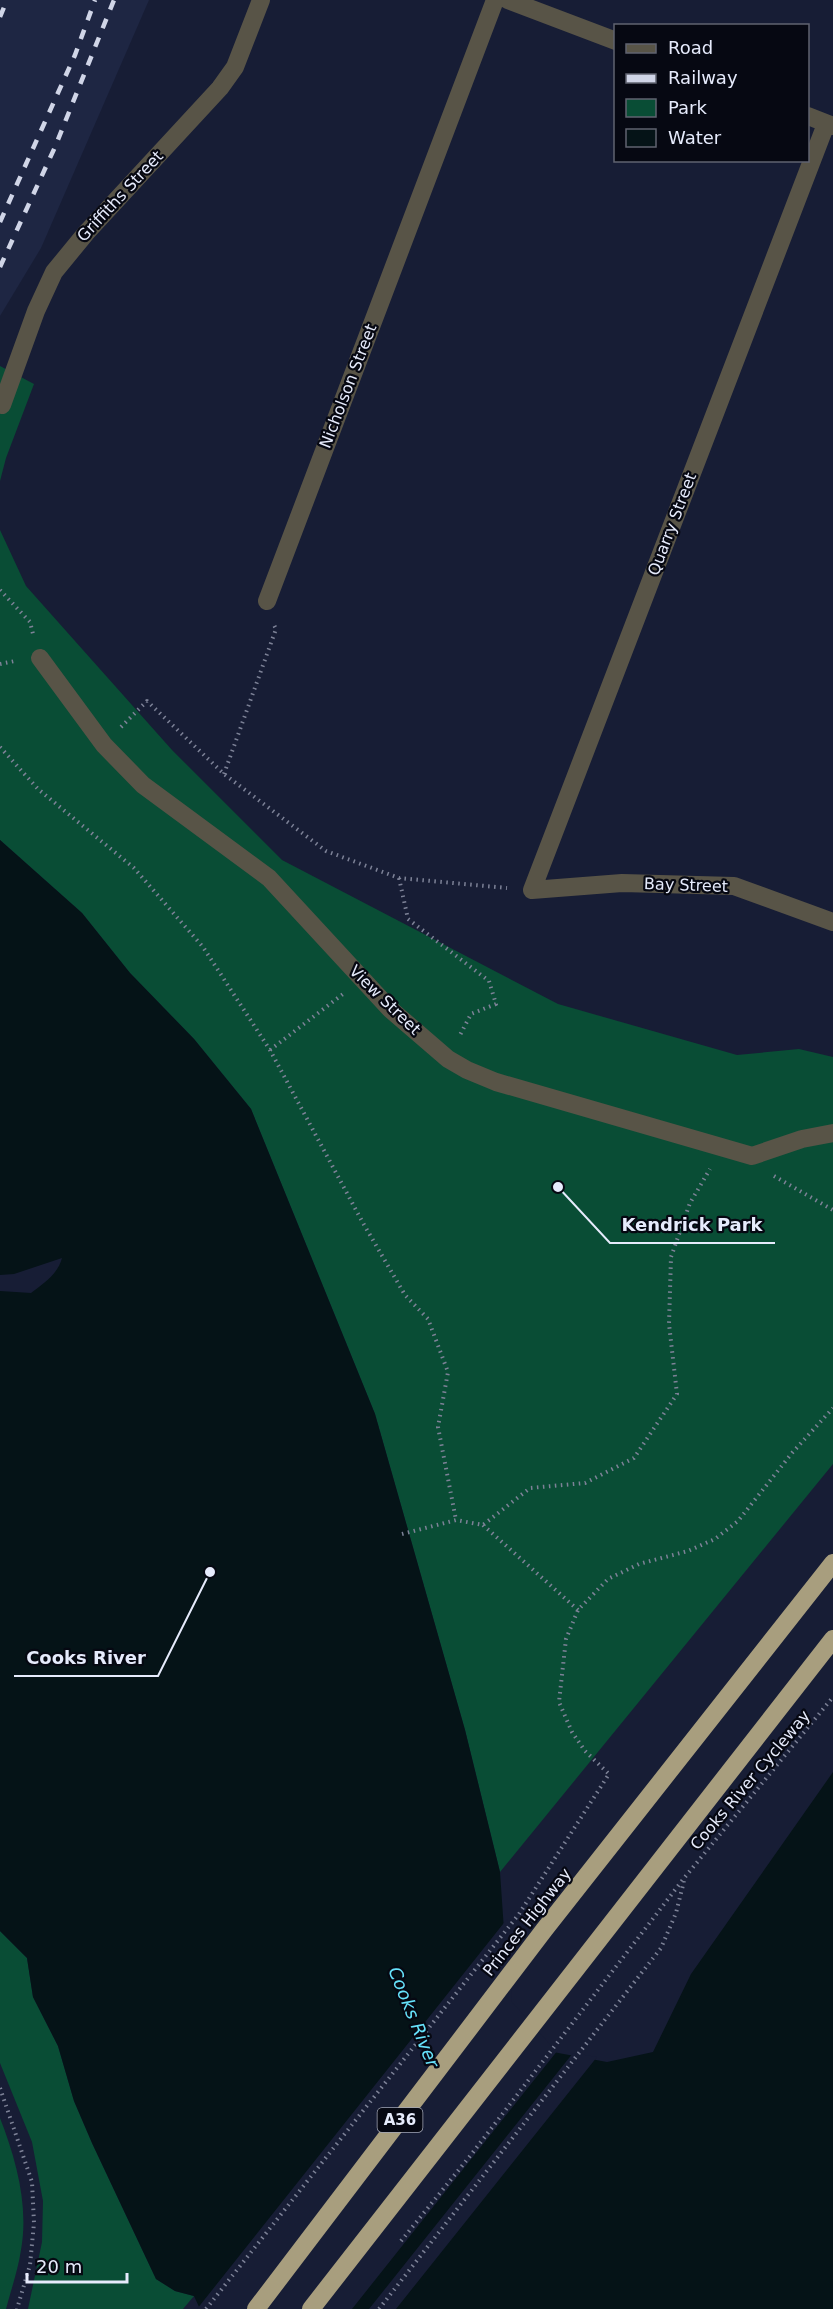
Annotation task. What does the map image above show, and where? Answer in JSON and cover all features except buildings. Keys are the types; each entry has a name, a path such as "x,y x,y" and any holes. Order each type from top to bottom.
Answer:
{"highway":[{"name":"Princes Highway","path":"256,2309 544,1930 833,1563"},
{"name":"A36","path":"311,2309 833,1639"}],"street":[{"name":"Griffiths Street","path":"2,405 36,311 54,272 79,240 220,88 235,68 261,0"},
{"name":"Nicholson Street","path":"267,601 495,0"},
{"path":"508,0 614,41"},
{"path":"809,117 829,125"},
{"name":"Quarry Street","path":"532,890 829,125"},
{"name":"View Street","path":"40,658 104,745 143,785 269,878 362,979 399,1016 448,1059 496,1082 610,1117 752,1156"},
{"name":"Bay Street","path":"532,890 621,883 734,886 833,922"},
{"path":"752,1156 832,1130"}],"path":[{"path":"0,590 30,622"},
{"path":"224,774 276,629 267,601"},
{"path":"104,745 147,701 224,774 326,852 399,878 532,890"},
{"path":"0,747 38,789 134,868 203,946 270,1050 363,1223 405,1295 428,1319 448,1372 438,1427 456,1520"},
{"path":"399,878 408,919 489,981 496,1004 471,1014"},
{"path":"270,1050 362,979"},
{"path":"483,1525 530,1488 585,1483 634,1458 677,1394 669,1324 671,1257 690,1203 723,1147"},
{"path":"752,1156 775,1177 833,1210"},
{"path":"206,2309 519,1914 609,1774 585,1750 572,1732 560,1702 566,1639 578,1610 608,1579 639,1564 688,1551 715,1539 738,1521 792,1453 833,1408"},
{"path":"402,1534 456,1520 483,1525 578,1610"},
{"name":"Cooks River Cycleway","path":"398,2245 470,2156 686,1877 833,1697"},
{"path":"379,2309 661,1948 676,1913 686,1877"},
{"path":"0,2088 32,2182 34,2223 30,2265 17,2309"}],"shaded area":[{"path":"0,0 149,0 41,248 0,316"}],"green space":[{"path":"0,366 34,384 6,458 0,481"},
{"path":"0,530 26,586 172,750 282,860 558,1004 737,1055 799,1049 833,1057 833,1464 500,1872 465,1730 375,1414 251,1109 194,1039 130,973 82,913 0,840"},
{"path":"0,1931 27,1958 33,1997 58,2046 74,2101 156,2279 175,2291 194,2296 183,2309 28,2309 42,2242 43,2201 32,2142 0,2063"},
{"path":"0,2118 20,2183 23,2217 20,2257 6,2309 0,2309"}],"water":[{"name":"Cooks River","path":"0,840 82,913 130,973 194,1039 251,1109 375,1414 465,1730 500,1872 509,2003 553,2052 607,2062 653,2052 691,1974 833,1772 833,2309 200,2309 194,2296 175,2291 156,2279 74,2101 58,2046 33,1997 27,1958 0,1931 0,1291 31,1293 54,1274 62,1258 14,1274 0,1275"}],"pier":[{"path":"507,1919 512,2002 555,2050 558,2050 352,2309 197,2309"},
{"path":"573,2053 597,2057 396,2309 369,2309"}],"railway":[{"path":"0,17 7,0"},
{"path":"0,222 75,55 95,0"},
{"path":"0,267 55,147 114,0"}],"place":[{"name":"Kendrick Park","path":"558,1187"},
{"name":"Cooks River","path":"210,1572"}]}
